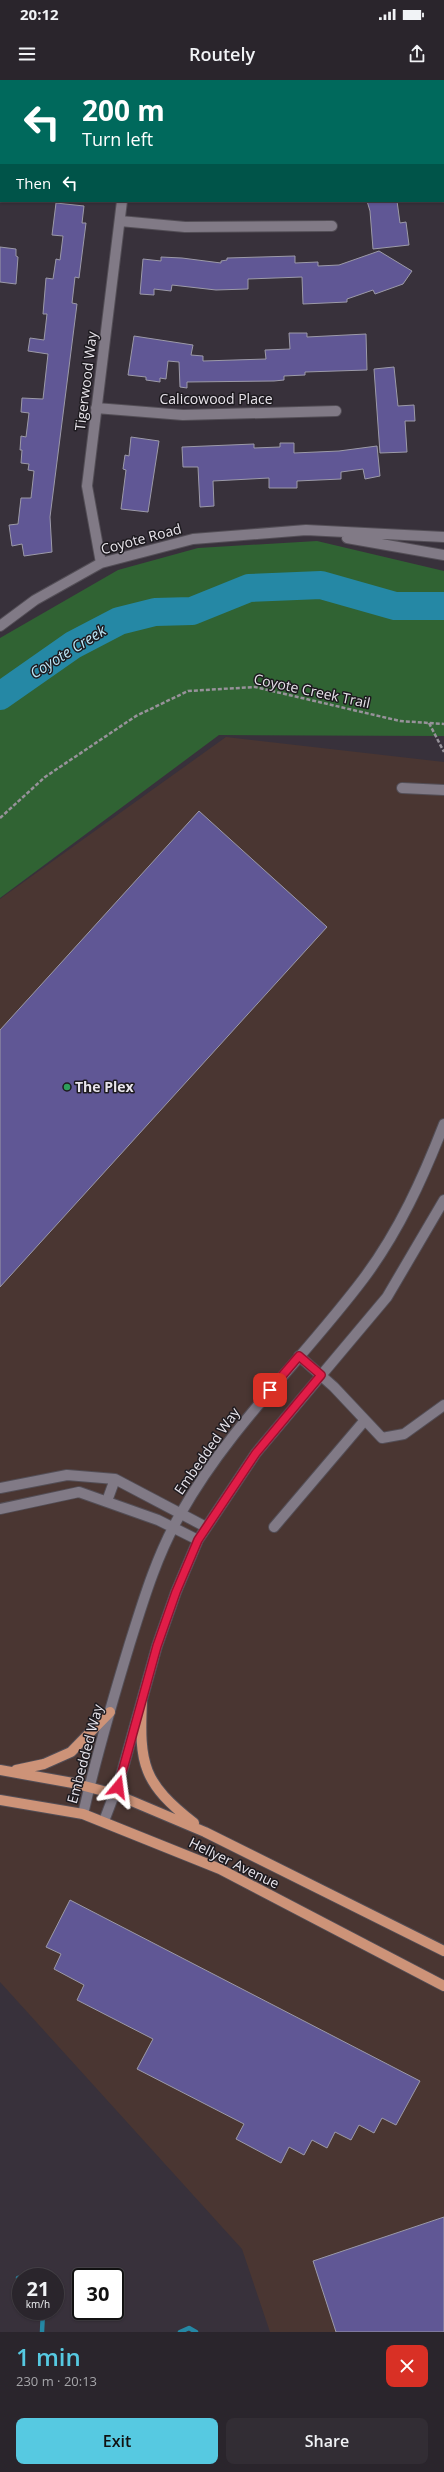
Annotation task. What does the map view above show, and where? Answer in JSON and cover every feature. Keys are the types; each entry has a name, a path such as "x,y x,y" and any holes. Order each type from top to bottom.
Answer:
{"main road":[{"path":"142,1701 140,1737 149,1776 168,1803 205,1832"},
{"path":"11,1771 44,1764 71,1752 110,1712"},
{"name":"Hellyer Avenue","path":"0,1770 89,1787 115,1794 205,1832 444,1951"},
{"name":"Hellyer Avenue","path":"0,1800 83,1814 104,1821 220,1869 444,1986"}],"street":[{"name":"Tigerwood Way","path":"101,563 88,486 96,408 122,202"},
{"path":"120,221 185,227 332,226"},
{"name":"Calicowood Place","path":"96,408 183,415 336,411"},
{"name":"Coyote Road","path":"306,530 444,556"},
{"name":"Coyote Road","path":"0,626 35,600 101,563 193,539 306,530 444,537"},
{"path":"402,788 444,790"},
{"name":"Embedded Way","path":"83,1814 110,1712 147,1588 180,1513 231,1436 364,1278 400,1223 424,1175 444,1124"},
{"path":"104,1821 115,1794 157,1646 176,1592 198,1540 256,1453 387,1298 444,1200"},
{"path":"299,1356 321,1375 382,1438 404,1434 444,1405"},
{"path":"274,1527 365,1420"},
{"path":"0,1488 67,1475 115,1479 206,1526"},
{"path":"107,1501 115,1479"},
{"path":"0,1509 79,1492 107,1501 198,1540"}],"path":[{"name":"Coyote Creek Trail","path":"0,818 45,777 136,716 188,691 254,687 400,721 444,724"},
{"path":"429,723 444,752"}],"shaded area":[{"path":"226,737 444,762 444,2332 270,2332 242,2249 0,1982 0,899"}],"green space":[{"path":"317,541 444,571 444,736 219,735 0,898 0,638 118,570 198,548"}],"building":[{"path":"367,202 397,202 400,223 406,222 409,245 373,249 370,211"},
{"path":"56,203 84,206 82,223 86,223 79,278 75,277 72,303 77,304 50,517 52,552 24,556 22,544 12,546 9,525 18,524 21,498 31,498 34,471 28,470 29,464 21,463 21,436 26,437 29,413 21,412 22,398 43,399 48,354 28,351 30,338 44,340 47,314 43,314 46,278 53,279 56,259 60,260 63,236 52,235"},
{"path":"0,247 16,249 16,256 18,257 16,284 0,282"},
{"path":"379,251 412,271 403,284 375,294 373,290 347,299 347,302 303,304 302,277 248,279 248,289 216,290 172,285 171,291 154,289 154,295 140,294 143,259 161,261 161,257 182,258 221,263 221,261 227,260 227,258 295,256 295,263 318,262 318,266 339,265"},
{"path":"289,333 307,333 307,337 366,334 367,370 305,372 305,375 284,376 284,380 274,381 187,382 187,388 180,387 179,362 168,361 166,379 160,378 160,382 146,380 146,377 128,375 134,336 193,345 191,355 203,356 203,361 266,359 265,350 290,349"},
{"path":"394,367 398,406 414,405 415,421 405,421 407,452 380,453 374,369"},
{"path":"131,437 159,441 148,512 121,509 126,470 123,469 125,455 129,456"},
{"path":"280,443 294,443 294,453 339,451 377,446 380,476 365,479 363,469 341,472 341,479 297,481 297,488 269,488 269,478 213,481 214,506 200,507 198,467 183,467 182,447 254,444 254,448 280,447"},
{"path":"199,811 327,927 0,1287 0,1030"},
{"path":"70,1900 420,2081 396,2125 382,2118 374,2133 359,2125 351,2140 335,2132 327,2148 312,2140 304,2155 289,2147 281,2163 236,2139 244,2124 137,2069 153,2039 77,2000 84,1985 54,1969 61,1954 46,1947"},
{"path":"444,2217 444,2332 336,2332 313,2261"}],"waterway":[{"name":"Coyote Creek","path":"0,696 73,645 119,621 155,612 192,611 249,588 321,585 395,606 444,606"},
{"path":"42,2332 43,2320"},
{"path":"180,2332 189,2328 196,2332"}],"place":[{"name":"The Plex","path":"67,1087"}],"route":[{"path":"118,1787 157,1646 176,1592 198,1540 256,1453 321,1375 299,1356 270,1390"}]}
